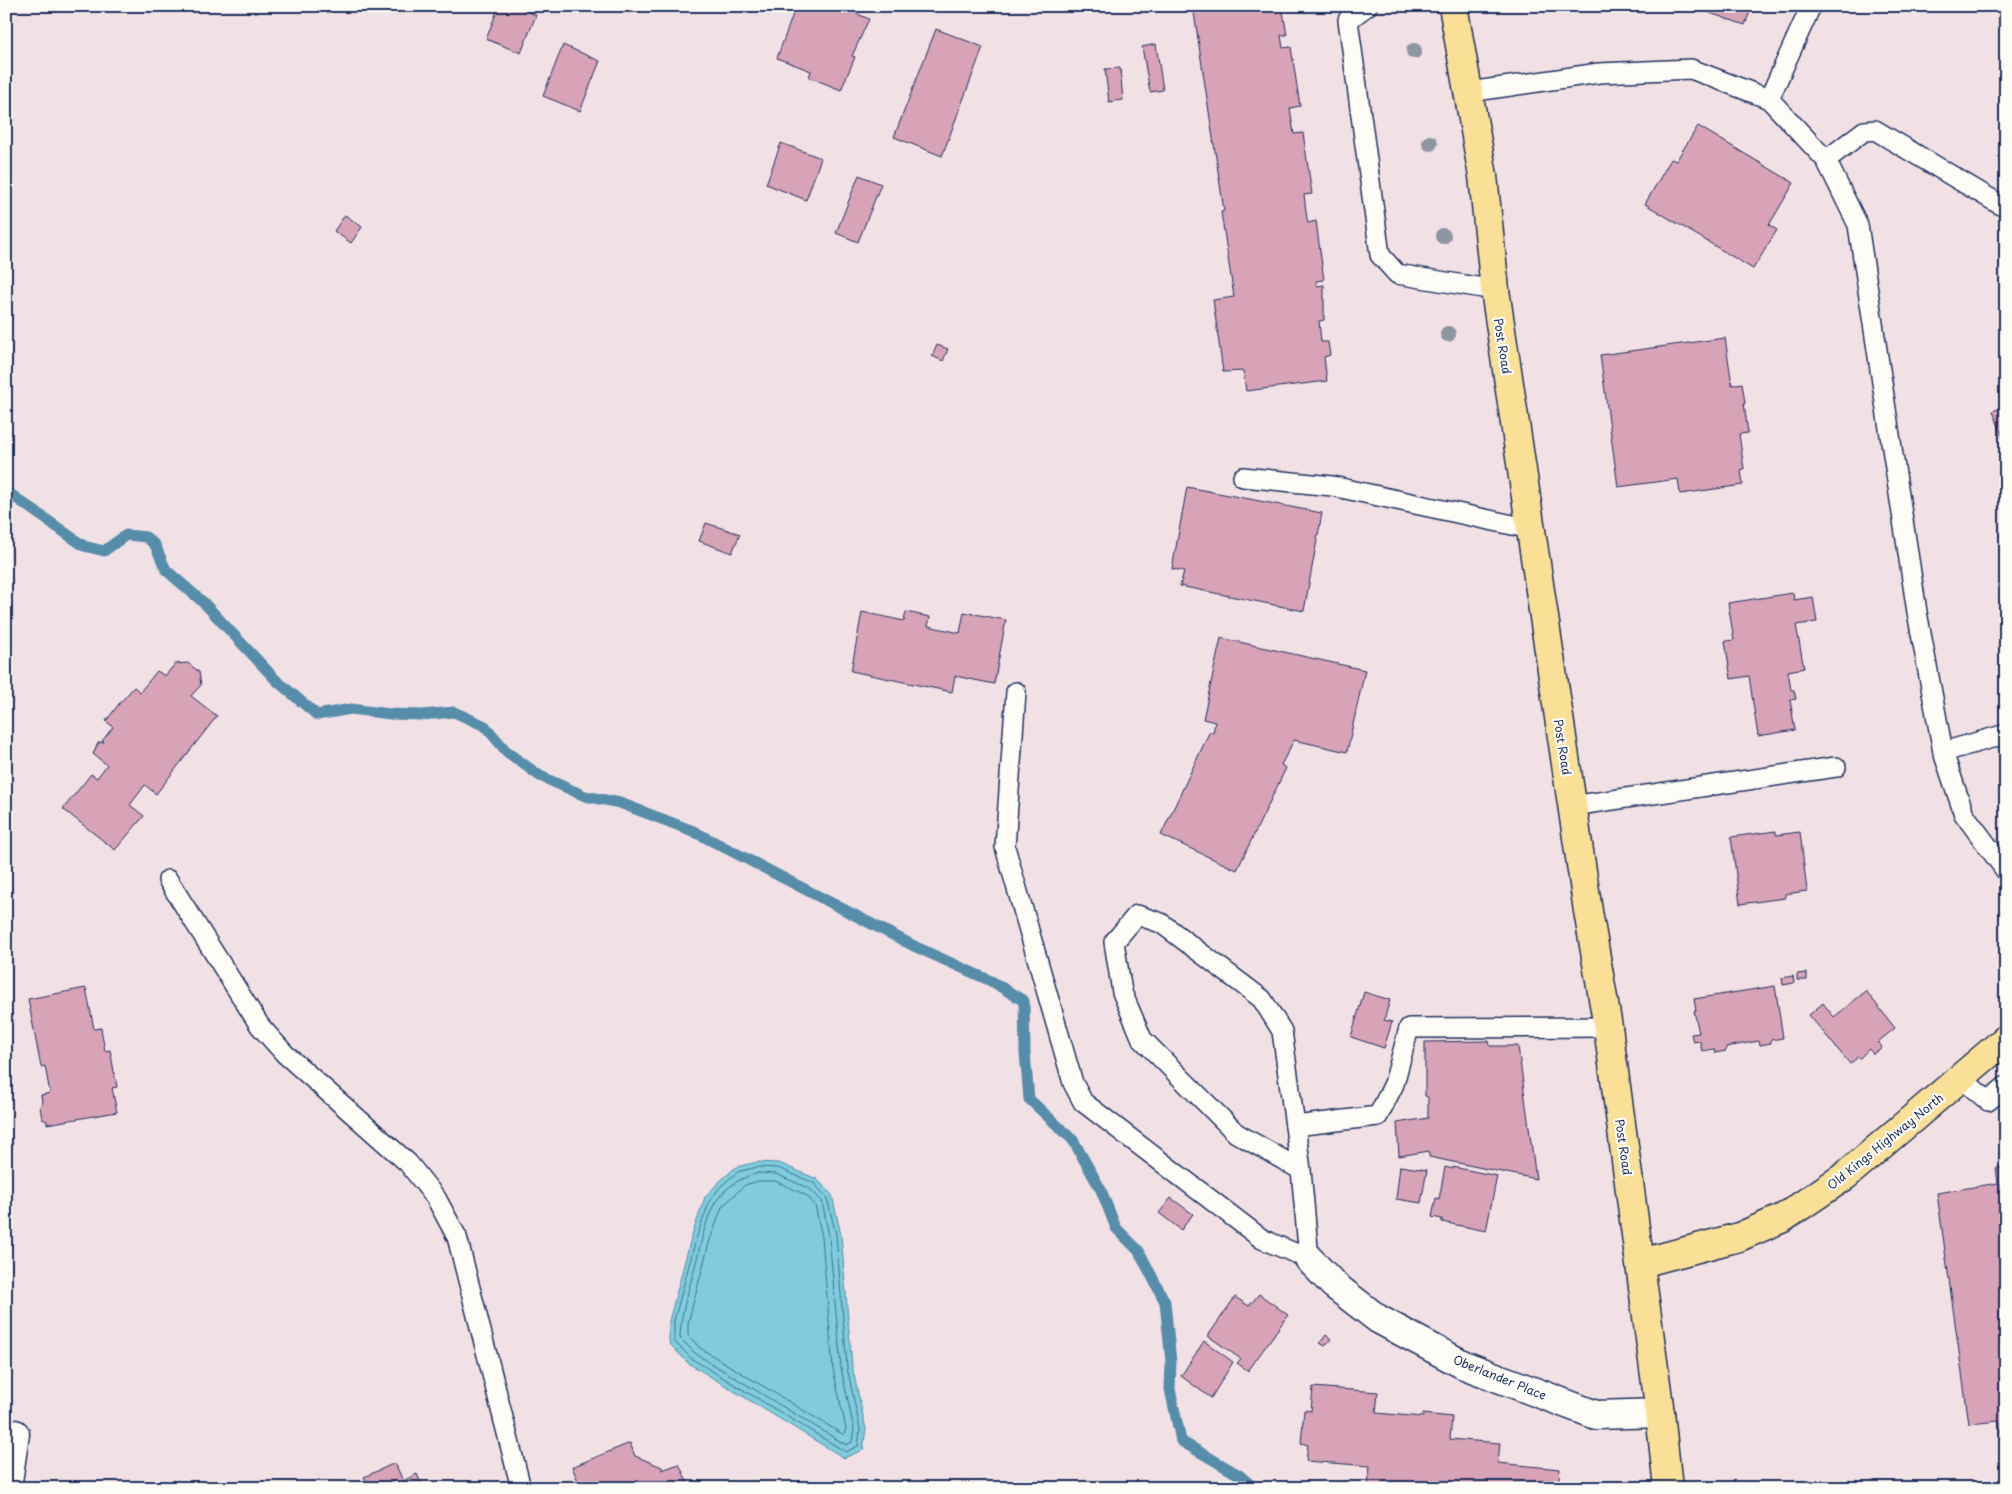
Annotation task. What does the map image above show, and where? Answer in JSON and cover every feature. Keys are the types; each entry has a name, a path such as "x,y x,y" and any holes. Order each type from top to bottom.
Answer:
{"main road":[{"name":"Post Road","path":"1453,6 1483,176 1495,290 1572,806 1608,1027 1641,1263 1668,1488"},
{"name":"Old Kings Highway North","path":"1641,1263 1739,1237 1783,1218 1845,1176 2006,1039"}],"street":[{"name":"Oberlander Place","path":"1309,1259 1334,1285 1378,1319 1464,1365 1596,1415 1660,1413"},
{"path":"6,1488 15,1434"}],"lane":[{"path":"1367,6 1348,20 1380,255 1397,274 1495,290"},
{"path":"1770,99 1811,6"},
{"path":"1469,92 1599,73 1691,69 1770,99 1826,160 1858,225 1917,612 1943,752 1964,814 2006,871"},
{"path":"1826,160 1864,131 1875,130 2006,208"},
{"path":"1242,477 1332,486 1531,529"},
{"path":"1016,692 1005,847 1073,1083 1083,1102 1179,1177 1262,1238 1309,1259 1302,1170 1282,1031 1262,999 1161,922 1137,915 1114,942 1122,992 1142,1039 1236,1134 1302,1170"},
{"path":"1943,752 2006,734"},
{"path":"1572,806 1836,767"},
{"path":"168,880 260,1026 285,1054 408,1163 436,1198 457,1237 521,1488"},
{"path":"1295,1126 1378,1116 1394,1084 1409,1028 1608,1027"},
{"path":"1960,1078 1988,1101 2006,1086"}],"water":[{"path":"757,1162 779,1163 817,1179 832,1195 841,1235 852,1366 866,1429 863,1450 844,1458 688,1363 669,1343 669,1321 691,1238 705,1197 736,1167"}],"building":[{"path":"499,6 515,6 536,15 521,53 486,39"},
{"path":"796,6 846,6 852,8 851,11 869,19 852,56 855,57 841,90 809,77 811,71 777,58"},
{"path":"1193,6 1282,6 1287,35 1281,35 1283,48 1291,47 1300,106 1290,108 1294,134 1303,133 1312,194 1304,195 1307,219 1308,223 1316,221 1324,280 1316,281 1317,286 1324,285 1324,320 1319,321 1321,342 1328,342 1330,355 1324,357 1327,381 1246,391 1243,371 1223,372 1213,300 1234,297 1221,212 1224,211"},
{"path":"1689,6 1752,6 1745,25"},
{"path":"936,29 983,47 942,156 894,137"},
{"path":"1156,44 1163,90 1150,92 1142,47"},
{"path":"563,45 600,61 580,111 543,96"},
{"path":"1120,68 1123,100 1109,102 1105,69"},
{"path":"1698,126 1794,183 1769,225 1777,230 1753,269 1645,204 1671,159 1676,161"},
{"path":"781,143 821,158 806,200 766,184"},
{"path":"859,175 881,184 858,242 836,233"},
{"path":"345,215 362,227 351,243 334,231"},
{"path":"1725,338 1732,385 1742,383 1745,403 1748,433 1739,434 1744,469 1741,470 1743,485 1680,494 1678,479 1618,487 1600,355"},
{"path":"937,345 948,349 943,361 932,356"},
{"path":"2006,406 2006,446 1993,411"},
{"path":"1187,487 1322,513 1304,611 1180,586 1184,571 1172,569"},
{"path":"706,523 740,534 732,553 699,541"},
{"path":"1793,593 1794,600 1813,597 1817,622 1796,625 1804,668 1788,671 1791,690 1794,690 1796,699 1790,700 1795,730 1758,736 1749,676 1731,679 1725,641 1734,640 1728,603"},
{"path":"862,612 904,621 906,612 930,617 928,626 960,633 964,612 1006,620 994,684 955,676 952,692 851,671"},
{"path":"1221,638 1365,670 1347,752 1294,740 1281,765 1286,768 1237,870 1161,835 1210,731 1213,733 1215,722 1203,719"},
{"path":"188,663 199,672 201,685 191,696 217,716 156,794 145,785 130,805 144,816 115,850 63,809 91,774 97,778 107,765 93,754 98,743 104,742 102,741 113,727 106,721 119,704 134,687 140,692 157,671 165,676 175,664"},
{"path":"1776,831 1776,835 1800,832 1807,891 1785,894 1785,898 1740,904 1731,837"},
{"path":"1807,973 1807,980 1797,980 1797,974"},
{"path":"1793,976 1794,983 1783,985 1782,978"},
{"path":"1775,986 1783,1038 1771,1040 1771,1043 1760,1045 1759,1041 1726,1047 1726,1051 1715,1053 1714,1049 1702,1051 1700,1041 1693,1042 1691,1034 1699,1033 1694,1011 1696,1011 1694,999"},
{"path":"86,988 94,1029 101,1028 105,1051 110,1050 117,1087 112,1088 117,1112 47,1124 47,1121 42,1119 41,1095 50,1093 45,1066 41,1067 28,999"},
{"path":"1866,991 1895,1028 1878,1042 1882,1047 1873,1054 1869,1049 1850,1064 1809,1015 1823,1003 1834,1017"},
{"path":"1364,992 1390,1000 1384,1020 1392,1022 1384,1048 1351,1037"},
{"path":"1489,1041 1490,1046 1518,1046 1536,1179 1429,1157 1429,1151 1399,1156 1397,1123 1428,1118 1428,1097 1425,1096 1425,1042"},
{"path":"1400,1166 1427,1170 1421,1203 1396,1199"},
{"path":"1445,1167 1497,1176 1486,1231 1442,1222 1442,1219 1432,1217 1436,1198 1439,1199"},
{"path":"2006,1167 2006,1468 1999,1421 1969,1424 1937,1193 1998,1183 1996,1168"},
{"path":"1171,1198 1193,1214 1181,1230 1159,1213"},
{"path":"1259,1294 1288,1315 1248,1371 1237,1363 1241,1359 1208,1336 1235,1297 1249,1306"},
{"path":"1326,1335 1331,1339 1325,1346 1320,1343"},
{"path":"1204,1341 1233,1362 1211,1398 1181,1376"},
{"path":"1313,1387 1378,1392 1376,1413 1423,1417 1423,1414 1452,1417 1450,1439 1500,1443 1498,1463 1560,1469 1558,1488 1368,1486 1370,1466 1306,1461 1308,1445 1301,1443 1304,1410 1311,1411"},
{"path":"630,1443 635,1456 662,1467 662,1470 679,1464 690,1488 581,1488 572,1467"},
{"path":"395,1463 403,1481 417,1474 423,1488 370,1488 364,1477"}],"waterway":[{"path":"6,491 84,546 104,551 126,535 146,537 155,545 166,570 204,603 276,680 317,715 351,709 390,714 422,715 454,712 485,726 507,752 540,776 585,796 620,803 693,831 916,947 991,981 1024,1001 1025,1053 1029,1099 1073,1140 1101,1190 1116,1228 1139,1251 1165,1302 1171,1362 1170,1389 1181,1441 1239,1475 1254,1488"}]}
